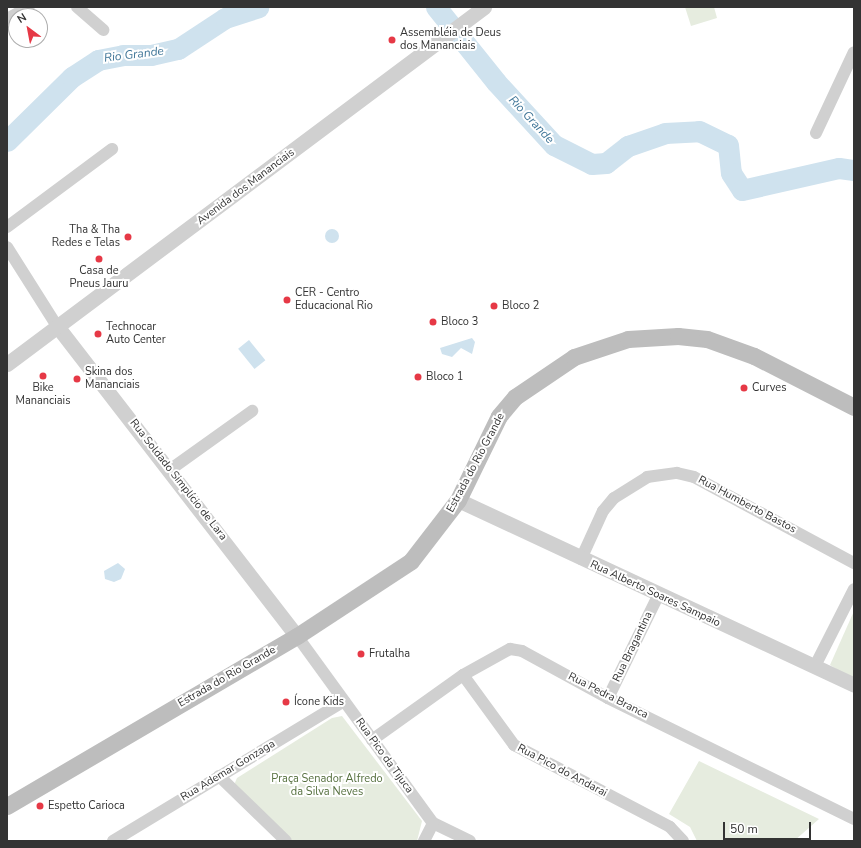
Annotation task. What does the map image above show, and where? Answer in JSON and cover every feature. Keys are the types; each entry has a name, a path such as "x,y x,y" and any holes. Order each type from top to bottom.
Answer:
{"main road":[{"name":"Estrada do Rio Grande","path":"7,806 297,636 411,561 458,500 499,416 515,397 574,356 628,339 678,336 729,346 854,407"}],"street":[{"path":"77,7 103,30"},
{"name":"Avenida dos Mananciais","path":"7,364 479,11"},
{"path":"816,133 854,52"},
{"path":"7,227 112,149"},
{"path":"7,247 57,326"},
{"name":"Rua Soldado Simplício de Lara","path":"57,326 171,469 297,636"},
{"path":"171,469 252,411"},
{"name":"Rua Humberto Bastos","path":"580,559 603,511 614,498 647,477 677,473 694,476 854,563"},
{"name":"Rua Alberto Soares Sampaio","path":"458,500 658,596 854,685"},
{"path":"815,666 854,589"},
{"name":"Rua Bragantina","path":"608,698 658,596"},
{"name":"Rua Pico da Tijuca","path":"297,636 434,823 470,841"},
{"name":"Rua Pedra Branca","path":"372,740 463,675 510,649 522,651 608,698 854,819"},
{"name":"Rua Pico do Andarai","path":"463,675 514,745 670,827 683,841"},
{"name":"Rua Ademar Gonzaga","path":"119,840 219,776 344,701"},
{"path":"219,776 286,841"},
{"path":"424,841 434,823"}],"green space":[{"path":"685,7 714,7 717,18 691,26"},
{"path":"854,611 854,680 830,665"},
{"name":"Praça Senador Alfredo da Silva Neves","path":"342,716 422,821 417,841 287,841 234,785 237,778 332,718"},
{"path":"699,761 819,819 794,841 697,841 690,827 669,814"}],"water":[{"path":"329,229 335,229 339,233 339,239 335,243 329,243 325,239 325,233"},
{"path":"472,338 475,342 472,354 461,348 452,357 442,354 440,348"},
{"path":"249,340 265,360 254,369 238,349"},
{"path":"118,563 125,569 121,579 114,582 105,579 104,571"}],"waterway":[{"name":"Rio Grande","path":"7,141 72,77 98,60 123,55 151,55 178,49 225,18 258,7"},
{"name":"Rio Grande","path":"436,7 496,82 554,145 592,164 606,163 628,146 665,133 699,131 728,145 731,173 742,190 839,168 854,170"}],"place":[{"name":"Assembléia de Deus dos Mananciais","path":"392,40"},
{"name":"Tha & Tha Redes e Telas","path":"128,237"},
{"name":"Casa de Pneus Jauru","path":"99,259"},
{"name":"CER - Centro Educacional Rio","path":"287,300"},
{"name":"Bloco 2","path":"494,306"},
{"name":"Bloco 3","path":"433,322"},
{"name":"Technocar Auto Center","path":"98,334"},
{"name":"Bike Mananciais","path":"43,376"},
{"name":"Bloco 1","path":"418,377"},
{"name":"Skina dos Mananciais","path":"77,379"},
{"name":"Curves","path":"744,388"},
{"name":"Frutalha","path":"361,654"},
{"name":"Ícone Kids","path":"286,702"},
{"name":"Espetto Carioca","path":"40,806"}]}
